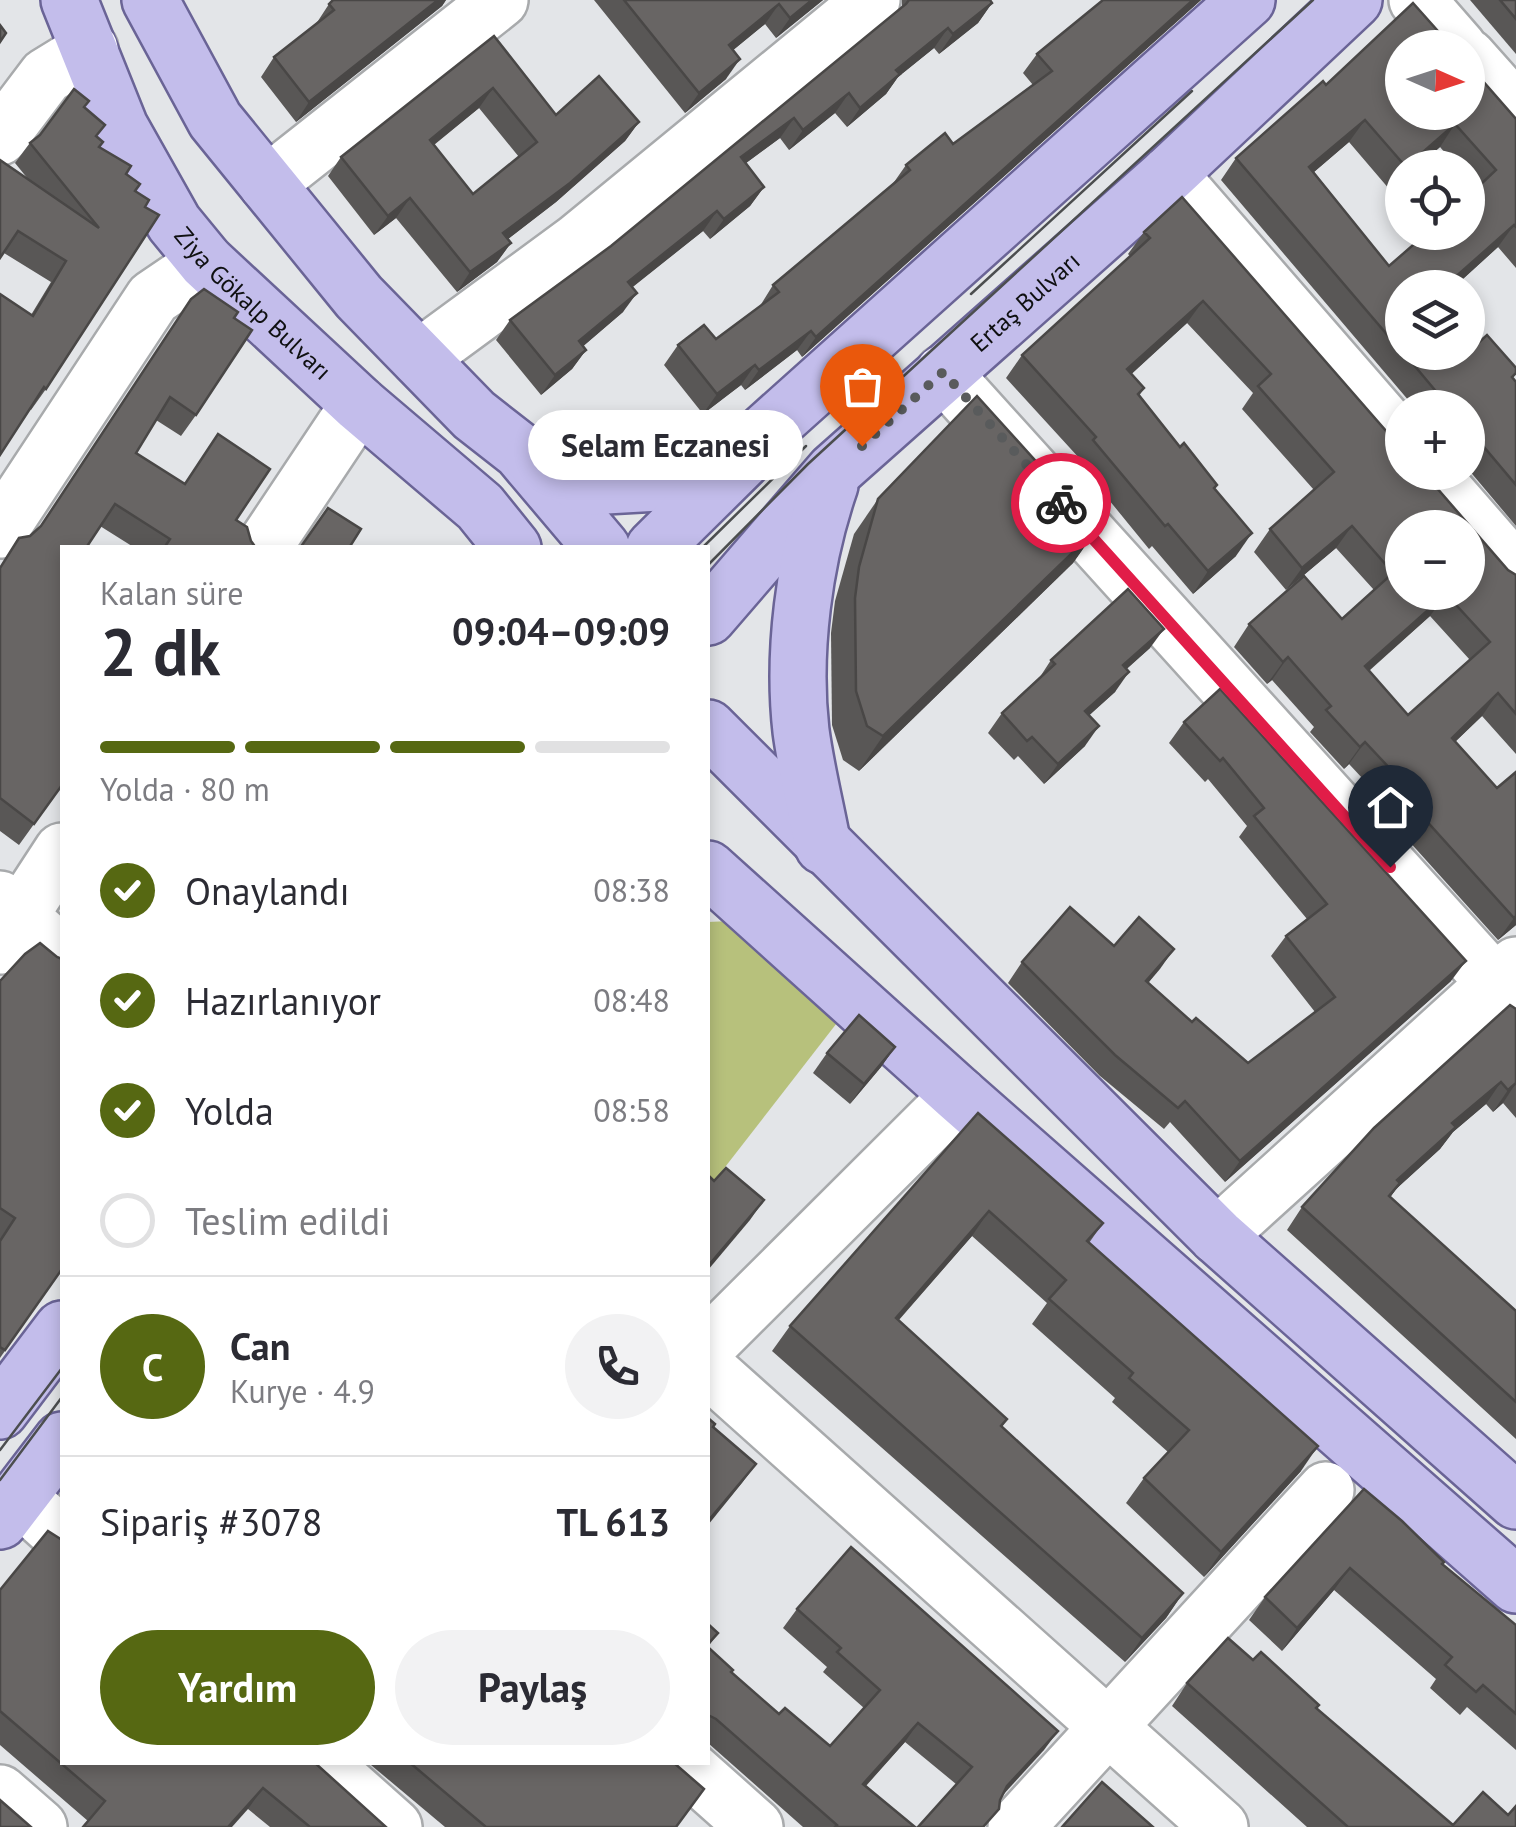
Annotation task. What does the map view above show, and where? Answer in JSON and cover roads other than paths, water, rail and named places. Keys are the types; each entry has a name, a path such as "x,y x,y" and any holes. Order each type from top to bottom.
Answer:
{"main road":[{"path":"150,0 214,120 266,184 359,297 474,415 520,451 588,487 658,483 744,459"},
{"path":"657,545 744,459 765,432 1247,0"},
{"name":"Ertaş Bulvarı","path":"710,615 834,471 1170,174 1354,0"},
{"name":"Ziya Gökalp Bulvarı","path":"80,24 120,126 174,223 206,262 496,534"},
{"path":"520,451 599,545"},
{"path":"823,846 801,730 800,622 812,534 834,471"},
{"path":"710,730 1217,1236 1516,1501"},
{"path":"715,881 1516,1585"},
{"path":"0,1411 60,1333"},
{"path":"9,1509 60,1443"}],"street":[{"path":"266,184 500,0"},
{"path":"419,358 577,242 872,0"},
{"path":"1416,0 1443,30"},
{"path":"0,137 80,24"},
{"path":"1485,76 1516,111"},
{"path":"1170,174 1385,422"},
{"path":"0,530 153,298 206,262"},
{"path":"943,372 1509,985 1217,1236"},
{"path":"266,545 359,404"},
{"path":"1445,490 1516,572"},
{"path":"60,854 6,921 60,953"},
{"path":"710,1344 959,1095"},
{"path":"710,1371 1220,1827"},
{"path":"1016,1827 1326,1490"},
{"path":"9,1509 60,1535"},
{"path":"324,1765 394,1827"},
{"path":"685,1765 755,1827"},
{"path":"0,1793 40,1827"}],"tram line":[{"path":"710,563 808,464 1313,0"},
{"path":"971,294 1192,91"},
{"path":"705,545 806,446"},
{"path":"0,1450 60,1371"},
{"path":"0,1480 60,1400"}],"place":[{"name":"Selam Eczanesi","path":"862,446"}]}
